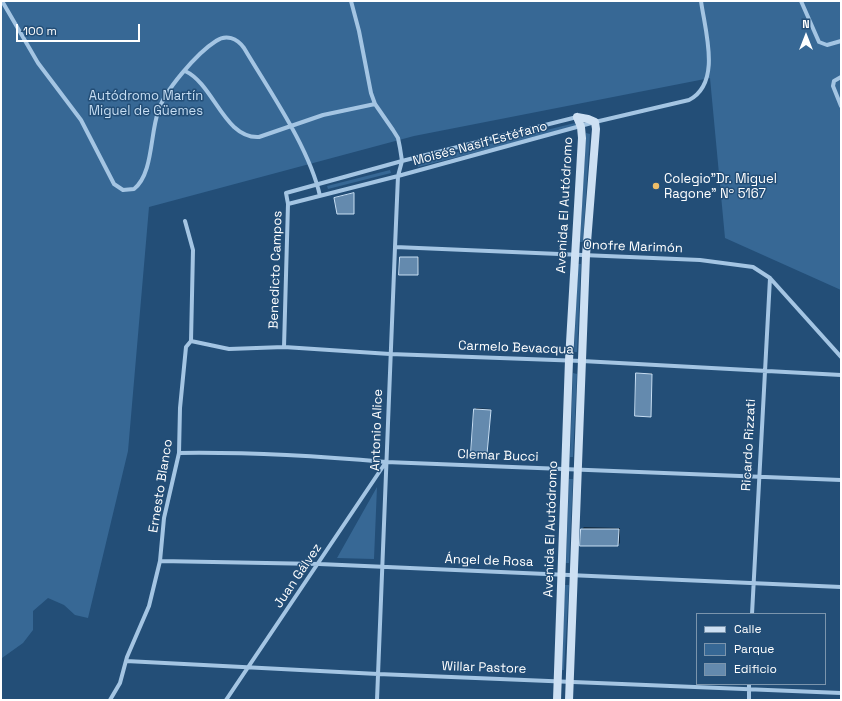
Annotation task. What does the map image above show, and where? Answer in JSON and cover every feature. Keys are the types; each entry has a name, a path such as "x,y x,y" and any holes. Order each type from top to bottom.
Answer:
{"street":[{"path":"2,1 38,64 83,124 109,177 114,184 123,190 134,189 143,180 160,104 185,71 212,44 221,38 236,39 244,48 290,126 313,170 320,196"},
{"path":"350,1 360,30 371,92 375,104 398,138 402,161"},
{"name":"Moisés Nasif Estéfano","path":"288,204 398,176 595,122 690,100 702,90 706,83 709,63 701,1"},
{"path":"801,1 819,42 827,45 841,41"},
{"path":"185,71 199,80 231,124 243,134 250,137 259,137 341,110 375,104"},
{"path":"841,77 834,81 833,86 841,106"},
{"path":"577,117 595,122"},
{"name":"Moisés Nasif Estéfano","path":"286,193 402,161 577,117"},
{"name":"Avenida El Autódromo","path":"557,700 569,360 581,127 577,117"},
{"name":"Avenida El Autódromo","path":"569,700 586,255 596,129 595,122"},
{"name":"Antonio Alice","path":"377,700 394,247 398,176 402,161"},
{"name":"Benedicto Campos","path":"284,348 288,204 286,193"},
{"name":"Ernesto Blanco","path":"110,700 120,683 126,661 149,606 160,561 164,518 179,453 180,408 186,347 191,341 193,250 185,221"},
{"name":"Onofre Marimón","path":"394,247 586,255 721,263 754,267 770,278 841,358"},
{"name":"Ricardo Rizzati","path":"752,613 758,476 770,278"},
{"name":"Carmelo Bevacqua","path":"191,341 229,349 284,348 390,354 582,360 764,369 841,375"},
{"name":"Clemar Bucci","path":"179,453 227,452 270,456 325,456 386,462 841,480"},
{"name":"Juan Gálvez","path":"226,700 319,564 386,462"},
{"name":"Ángel de Rosa","path":"160,561 319,564 841,587"},
{"name":"Willar Pastore","path":"126,661 378,674 558,681 570,680 696,684"},
{"name":"Willar Pastore","path":"719,685 841,693"},
{"path":"749,686 749,700"}],"green space":[{"name":"Autódromo Martín Miguel de Güemes","path":"1,1 841,1 841,290 725,238 710,78 414,136 149,207 128,451 88,618 75,615 64,605 48,598 33,611 33,630 23,643 2,658 1,674"},
{"path":"575,123 576,127 418,167 417,162"},
{"path":"586,133 590,134 583,242 580,242"},
{"path":"390,170 391,173 328,189 327,186"},
{"path":"578,264 581,264 577,352 574,352"},
{"path":"573,373 577,374 573,457 570,457"},
{"path":"569,479 573,479 569,563 566,563"},
{"path":"377,487 374,559 337,558"},
{"path":"565,585 569,585 564,670 561,670"}],"building":[{"path":"354,193 354,214 337,214 334,198"},
{"path":"400,257 418,257 418,275 399,275"},
{"path":"636,373 652,374 651,417 635,416"},
{"path":"474,409 491,410 487,454 471,453"},
{"path":"581,529 619,529 618,546 580,546"}],"place":[{"name":"Colegio\"Dr. Miguel Ragone\" Nº 5167","path":"656,186"}]}
